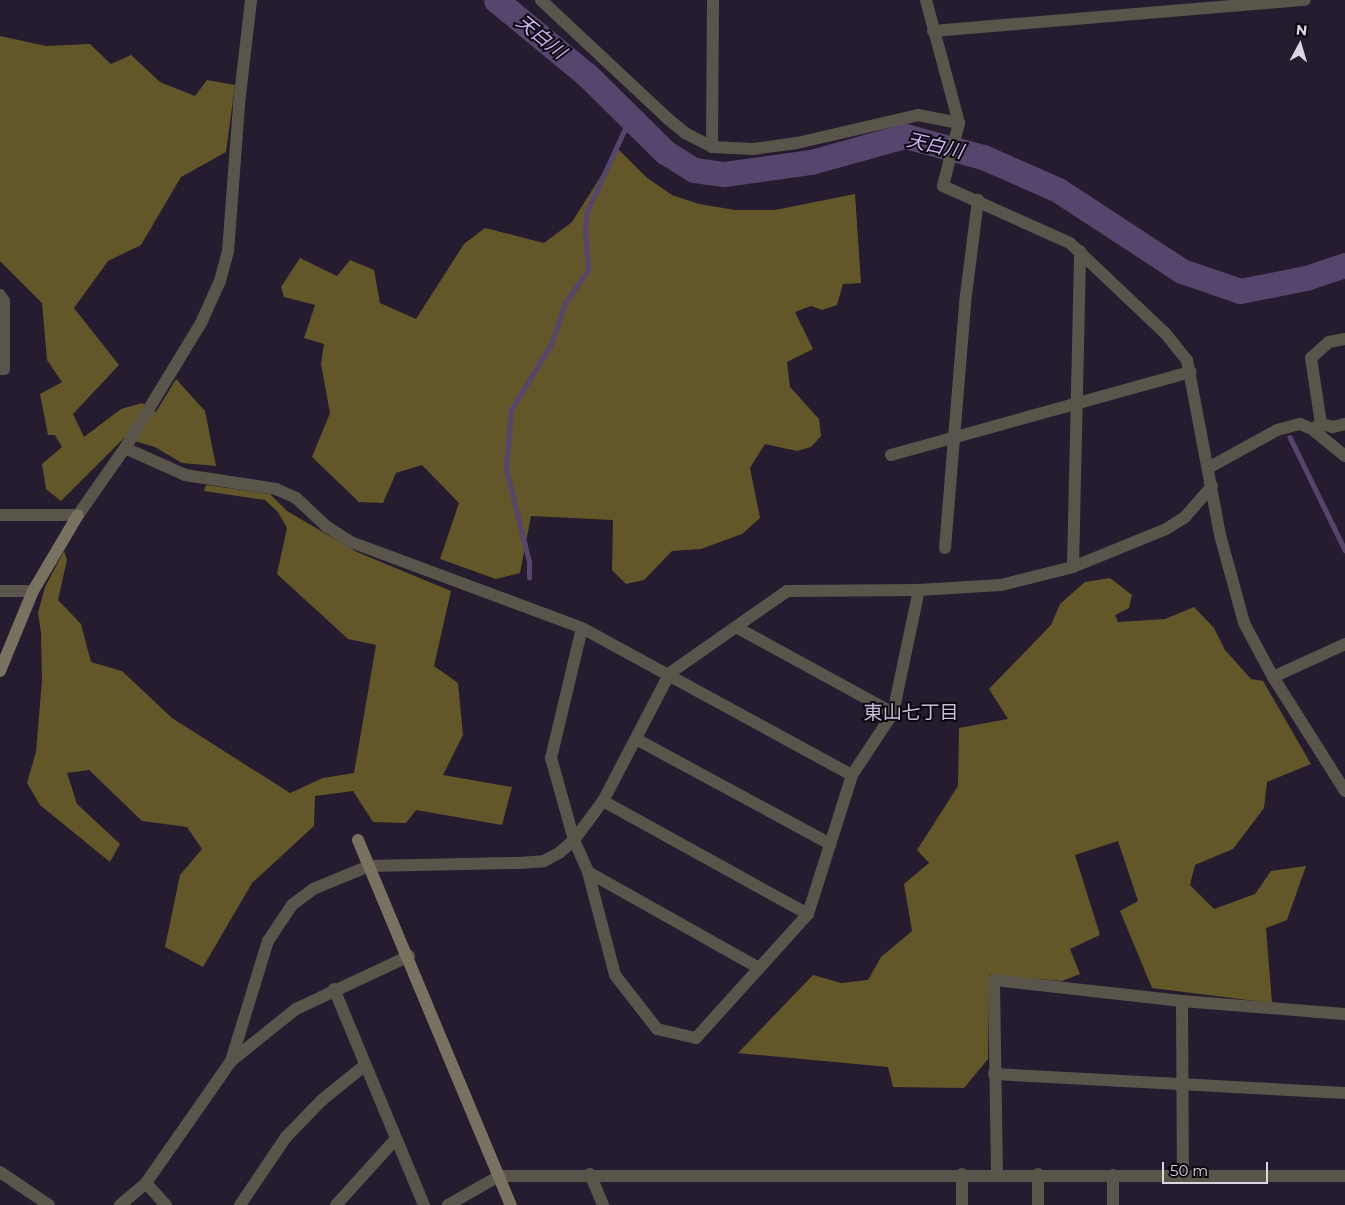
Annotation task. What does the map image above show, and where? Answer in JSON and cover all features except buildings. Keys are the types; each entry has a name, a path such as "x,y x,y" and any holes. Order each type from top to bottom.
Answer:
{"street":[{"path":"1,665 33,592 78,515 125,448 201,323 226,260 251,0"},
{"path":"541,0 668,119 685,133 712,147 753,149 789,144 918,115 959,122"},
{"path":"712,147 714,0"},
{"path":"926,0 959,122 943,186 1056,234 1080,251 1165,333 1186,360 1191,372 1234,595 1244,623 1273,677 1345,791"},
{"path":"934,31 1305,0"},
{"path":"945,548 953,438 978,200"},
{"path":"1073,567 1080,251"},
{"path":"0,295 4,301 4,369 0,369"},
{"path":"1345,339 1328,342 1310,358 1316,426 1345,456"},
{"path":"890,454 1191,372"},
{"path":"1208,468 1277,430 1300,424 1333,427 1345,424"},
{"path":"125,448 185,476 276,489 296,498 326,526 351,542 582,628 670,673 852,775"},
{"path":"231,1061 268,941 278,923 292,905 313,889 369,866 544,861 574,840 603,800 670,673 787,591 919,590 1001,584 1073,567 1166,529 1185,517 1212,486"},
{"path":"0,514 78,515"},
{"path":"582,628 551,758 574,840 588,872 616,975 657,1029 696,1038 757,967 808,914 852,775 893,713 919,590"},
{"path":"0,591 33,592"},
{"path":"736,627 893,713"},
{"path":"1273,677 1345,644"},
{"path":"636,739 830,844"},
{"path":"603,800 808,914"},
{"path":"358,840 409,956 511,1205"},
{"path":"588,872 757,967"},
{"path":"120,1205 146,1183 231,1061 296,1009 334,989 409,956"},
{"path":"996,1174 994,980 1182,1001 1345,1014"},
{"path":"334,989 364,1066 424,1205"},
{"path":"1182,1001 1184,1084 1183,1175"},
{"path":"240,1205 286,1137 322,1100 364,1066"},
{"path":"994,1074 1345,1093"},
{"path":"336,1205 395,1140"},
{"path":"0,1172 49,1205"},
{"path":"590,1174 603,1205"},
{"path":"448,1205 499,1176 590,1174 1345,1176"},
{"path":"962,1174 962,1205"},
{"path":"1038,1174 1038,1205"},
{"path":"1113,1175 1113,1205"},
{"path":"146,1183 166,1205"}],"shaded area":[{"path":"0,36 46,46 90,44 111,64 131,55 160,82 195,96 207,80 235,85 226,152 181,177 141,245 108,261 74,308 119,365 73,414 84,437 121,409 142,403 156,412 176,379 205,411 216,466 182,463 155,447 124,438 61,501 46,489 42,464 62,447 55,435 48,435 40,394 62,382 47,360 42,303 0,261"},
{"path":"618,149 646,177 672,195 699,204 735,210 775,210 855,194 861,283 843,284 837,305 822,310 811,306 795,312 813,349 787,362 790,387 819,419 821,436 811,447 797,451 765,444 750,468 760,518 742,534 701,549 672,551 644,580 626,584 612,570 613,520 531,516 520,573 496,579 440,559 459,503 422,465 396,473 383,503 359,502 312,457 330,413 321,364 324,344 304,338 315,305 284,297 281,287 300,258 337,276 350,260 374,270 380,303 416,319 464,244 485,228 544,243 572,222"},
{"path":"206,485 270,494 287,511 357,552 451,591 434,666 458,683 463,735 443,775 512,787 502,825 416,810 406,823 373,822 353,791 315,796 314,826 252,883 203,967 165,947 180,875 202,849 187,827 142,821 89,770 67,773 77,804 120,844 110,862 40,805 27,783 36,752 42,681 41,632 38,613 45,587 64,551 67,560 58,600 81,624 91,662 122,671 172,718 290,793 323,778 354,773 376,645 348,639 277,574 287,528 278,512 265,500 204,491"},
{"path":"1110,578 1132,595 1129,608 1115,615 1118,622 1165,619 1194,607 1214,628 1225,650 1251,679 1263,681 1311,764 1267,782 1264,808 1233,849 1195,865 1190,885 1214,909 1255,894 1271,871 1306,866 1287,920 1266,928 1272,1003 1152,988 1120,911 1138,901 1118,841 1075,855 1100,935 1070,949 1080,974 1062,981 989,975 988,1059 964,1088 893,1087 888,1067 738,1053 813,975 841,983 868,980 881,957 912,931 904,884 929,863 917,850 958,786 959,728 1008,719 989,689 1051,625 1060,604 1085,582"}],"waterway":[{"name":"天白川","path":"496,0 587,75 665,152 694,170 724,174 811,162 905,136 983,157 1058,190 1182,271 1240,291 1306,278 1345,265"},
{"path":"529,578 529,562 506,469 511,410 551,344 565,303 588,270 585,229 587,211 630,118"},
{"path":"1290,437 1345,550"}],"district":[{"name":"東山七丁目","path":"911,713"}]}
